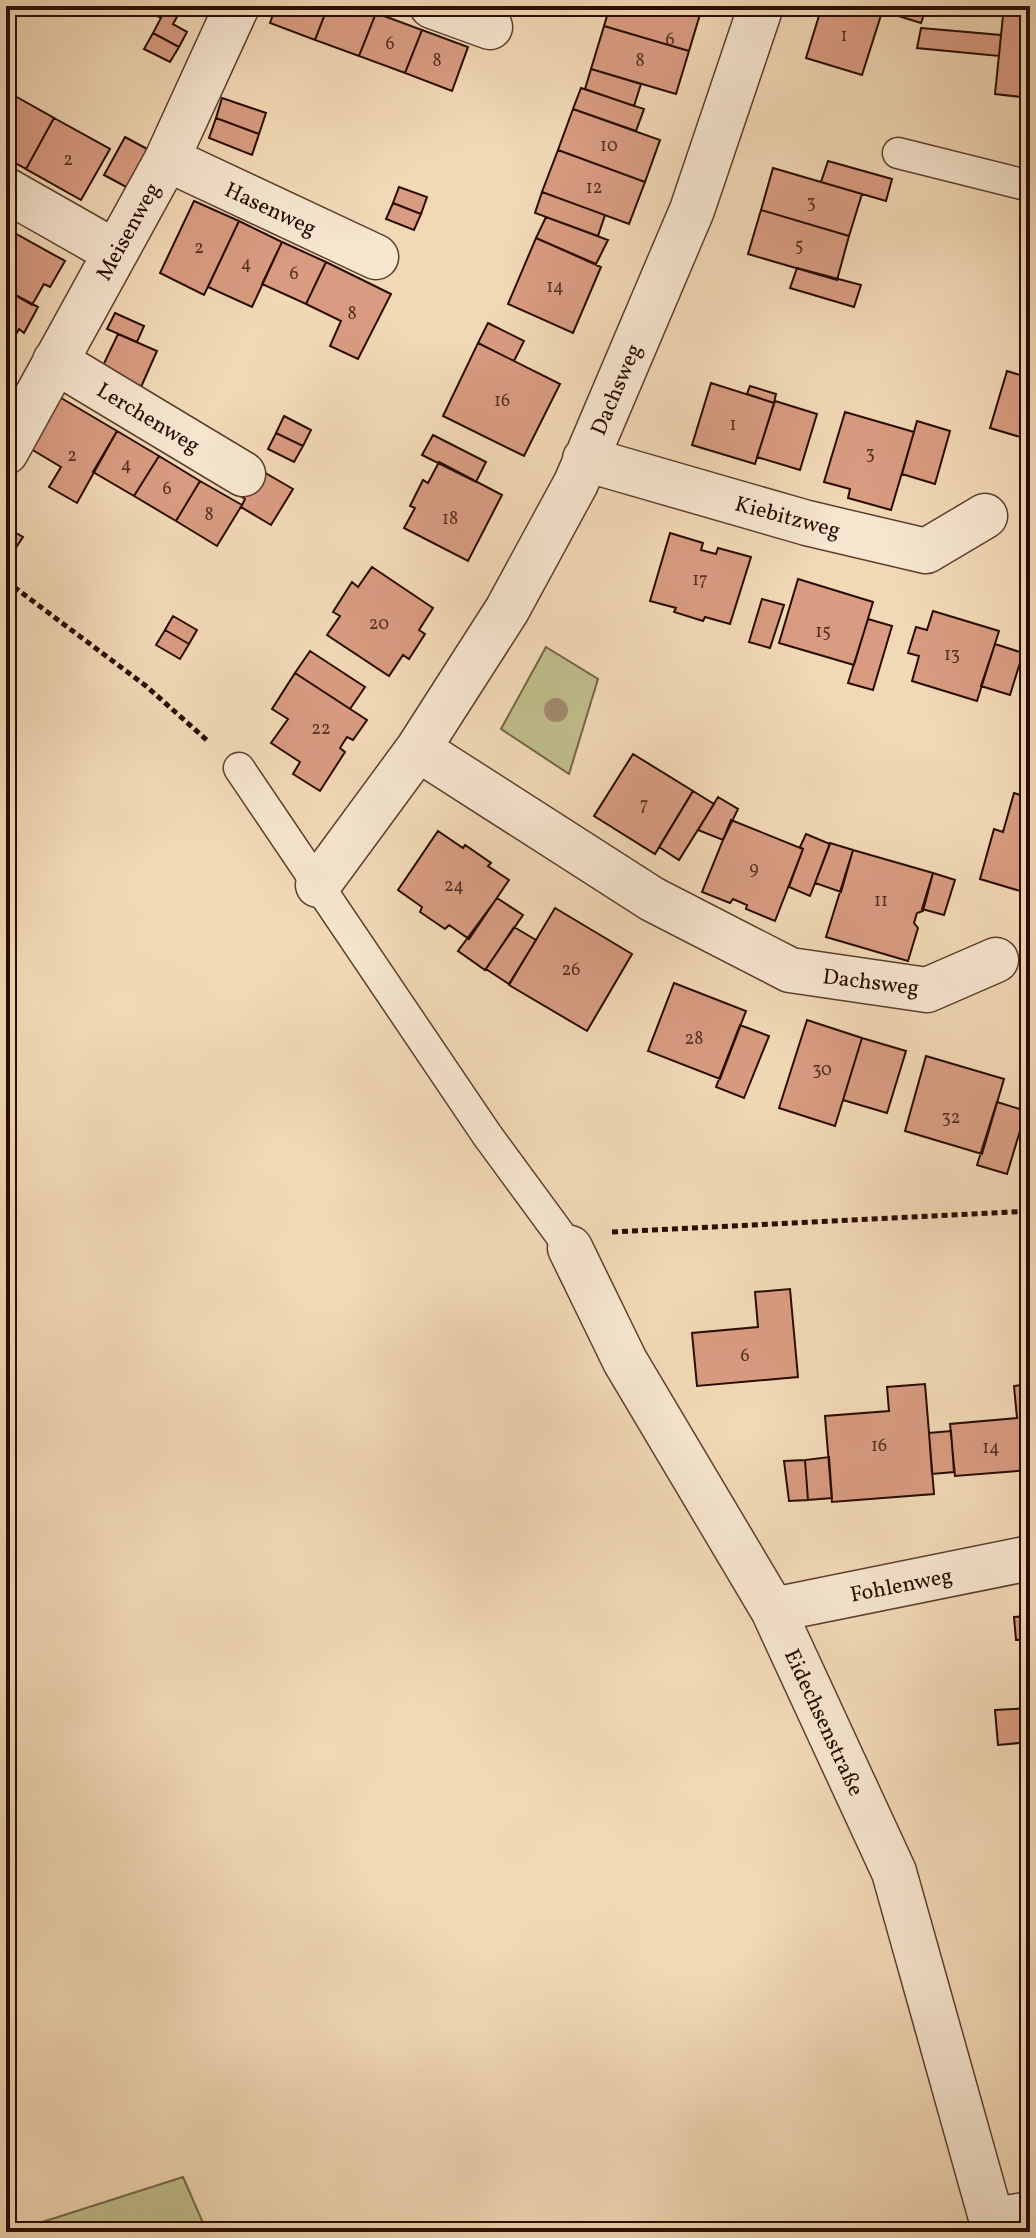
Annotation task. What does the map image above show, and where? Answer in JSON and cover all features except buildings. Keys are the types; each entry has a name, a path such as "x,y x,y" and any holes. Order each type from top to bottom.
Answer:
{"street":[{"name":"Meisenweg","path":"6,452 167,159 237,6"},
{"path":"432,6 490,27"},
{"name":"Dachsweg","path":"318,885 418,749 507,610 576,483 692,210 761,6"},
{"name":"Hasenweg","path":"167,159 376,257"},
{"path":"6,190 115,252"},
{"name":"Lerchenweg","path":"55,361 243,474"},
{"name":"Kiebitzweg","path":"585,459 807,523 926,551 985,516"},
{"name":"Dachsweg","path":"418,749 652,899 790,970 927,990 996,960"},
{"name":"Eidechsenstraße","path":"570,1248 625,1361 773,1610 894,1872 1006,2222"},
{"name":"Fohlenweg","path":"773,1610 1030,1558"}],"lane":[{"path":"898,153 1030,186"},
{"path":"239,768 487,1135 570,1248"}],"path":[{"path":"6,581 146,686 239,768"},
{"path":"570,1248 615,1231 1030,1211"}],"shaded area":[{"path":"546,647 598,679 569,774 501,729"},
{"path":"183,2177 207,2232 11,2232"}]}
